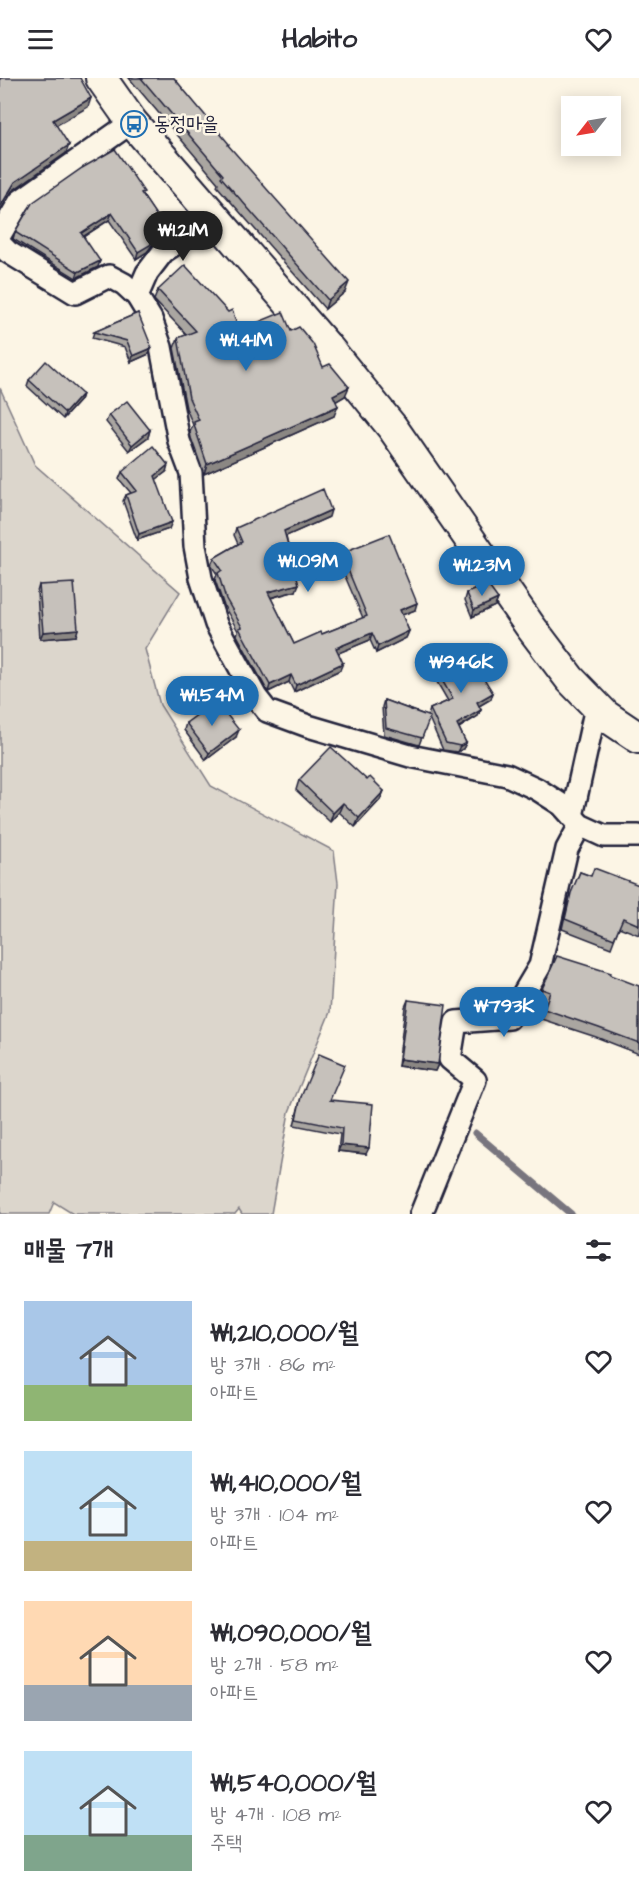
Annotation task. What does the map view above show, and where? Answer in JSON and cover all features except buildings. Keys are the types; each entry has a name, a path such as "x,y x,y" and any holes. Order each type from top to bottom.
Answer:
{"street":[{"path":"101,78 132,122 321,340 392,427 530,626 570,679 606,716 639,738"},
{"path":"0,235 20,201 132,122"},
{"path":"138,296 147,273 163,252 214,218"},
{"path":"0,244 8,252 75,293 110,276 138,296 151,319 161,347 179,441 191,473 195,546 201,578 216,624 256,697 267,711 308,726 410,756 507,775 537,789 562,805 576,820 604,836 639,836"},
{"path":"421,1214 475,1080 450,1059 456,1022 509,1018 540,966 576,820 596,707"}],"shaded area":[{"path":"0,388 35,465 180,592 145,649 160,705 211,786 334,851 338,883 330,1012 289,1112 271,1214 242,1214 239,1209 235,1214 73,1214 54,1202 49,1214 0,1214"}],"waterway":[{"path":"475,1133 571,1214"}],"place":[{"name":"동정마을","path":"134,124"}]}
